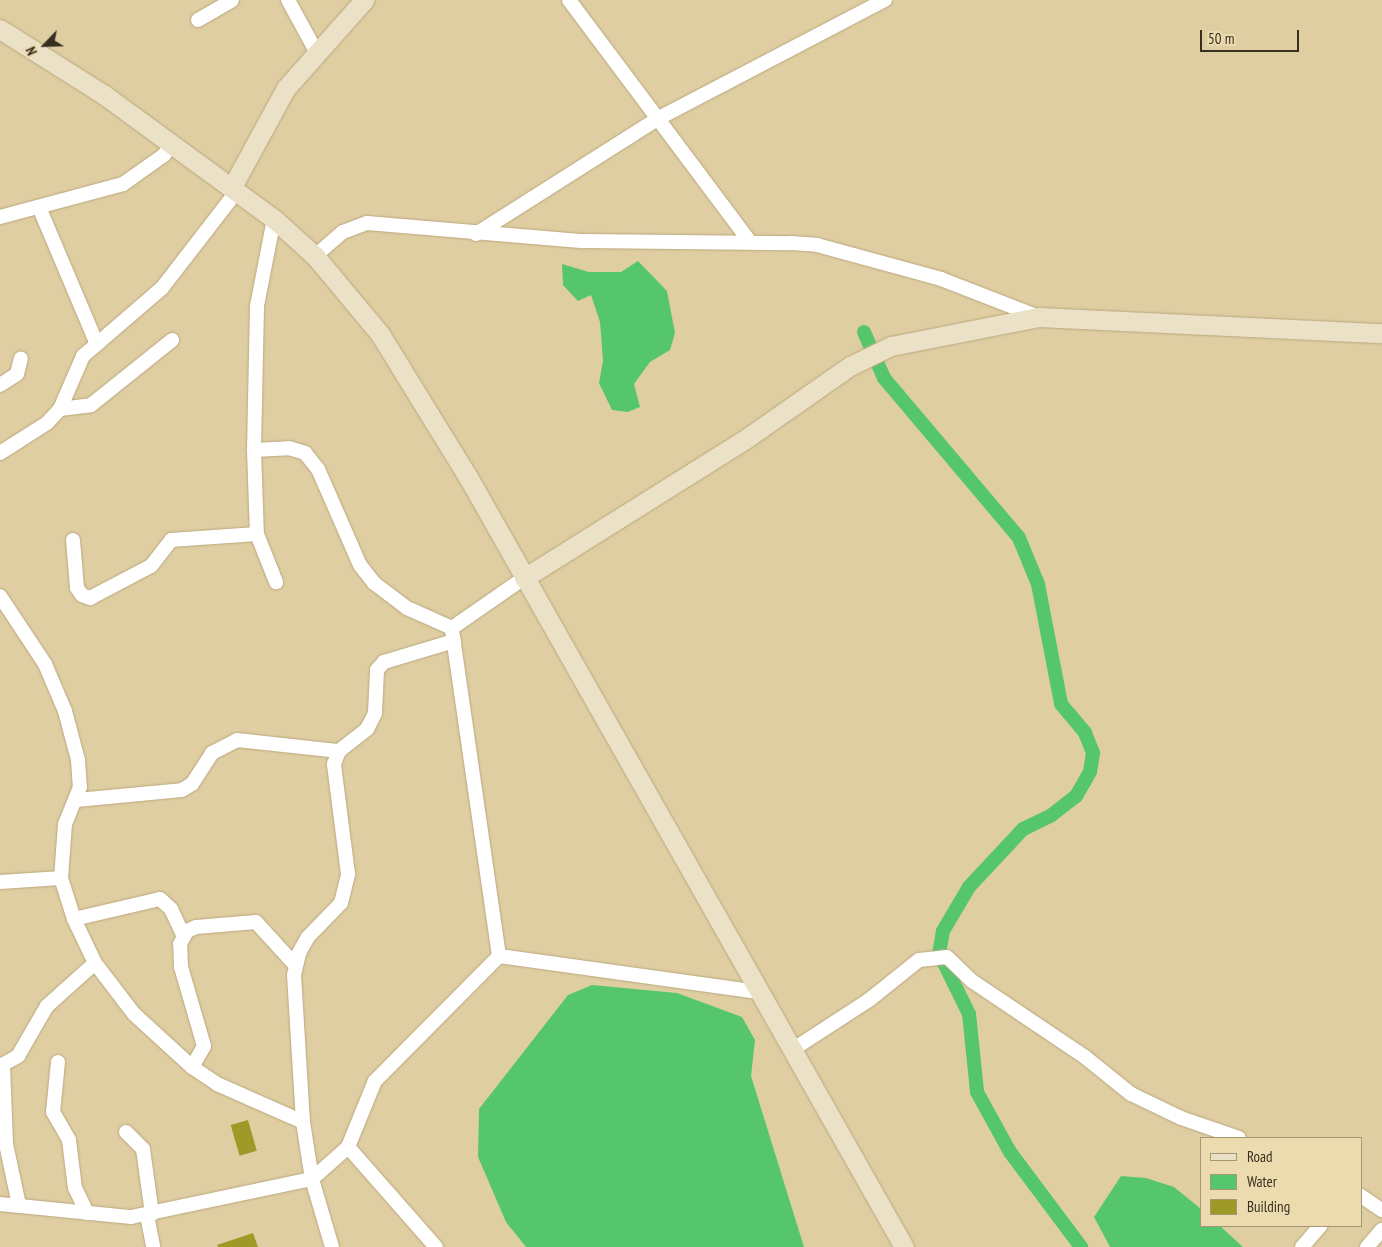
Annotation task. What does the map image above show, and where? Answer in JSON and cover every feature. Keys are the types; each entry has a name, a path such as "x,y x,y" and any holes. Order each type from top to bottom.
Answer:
{"main road":[{"path":"229,185 286,88 364,0"},
{"path":"0,29 176,147 274,219 315,256 380,334 524,578 904,1247"},
{"path":"524,578 747,438 850,366 891,346 1039,317 1382,333"}],"street":[{"path":"198,20 232,0"},
{"path":"288,0 317,53"},
{"path":"569,0 749,241"},
{"path":"476,234 659,118 884,0"},
{"path":"0,217 123,184 176,147"},
{"path":"0,453 40,429 60,409 78,363 97,344 162,288 229,185"},
{"path":"39,207 97,344"},
{"path":"274,219 257,306 254,450 257,534 276,582"},
{"path":"315,256 357,224 476,234 644,244 749,241 817,245 941,279 1039,317"},
{"path":"60,409 91,405 172,340"},
{"path":"0,385 17,374 21,358"},
{"path":"254,450 289,448 305,453 318,468 360,565 374,583 407,608 453,635"},
{"path":"73,540 77,588 90,598 151,566 171,540 257,534"},
{"path":"332,1247 312,1179 303,1122 294,998 296,966 308,937 341,903 348,874 334,764 339,750 367,729 375,714 377,670 384,662 453,635 524,578"},
{"path":"0,596 45,664 64,711 78,760 77,800 65,824 61,878 74,919 96,963 134,1014 192,1067 217,1084 303,1122"},
{"path":"453,635 499,956"},
{"path":"77,800 182,790 192,784 212,753 237,740 339,750"},
{"path":"0,882 61,878"},
{"path":"74,919 160,900 171,909 183,935 181,967 204,1046 192,1067"},
{"path":"183,935 196,927 256,922 296,966"},
{"path":"499,956 759,992"},
{"path":"0,1204 87,1213 150,1215 312,1179 348,1147 376,1081 499,956"},
{"path":"792,1050 869,1000 918,960 940,956 972,981 1085,1057 1131,1094 1180,1118 1236,1137"},
{"path":"19,1205 6,1144 2,1066 18,1056 47,1006 96,963"},
{"path":"58,1062 53,1112 69,1140 75,1188 87,1213"},
{"path":"126,1132 143,1148 153,1247"},
{"path":"348,1147 436,1247"},
{"path":"1362,1197 1382,1210"},
{"path":"1302,1247 1319,1227"},
{"path":"1367,1247 1382,1230"}],"water":[{"path":"638,261 667,291 675,333 670,350 650,362 634,384 640,407 628,412 612,410 599,383 603,361 600,322 591,295 578,301 563,285 562,264 589,272 621,272"},
{"path":"592,985 677,993 742,1017 755,1040 751,1076 804,1247 526,1247 506,1222 478,1157 479,1109 568,995"},
{"path":"1121,1176 1146,1178 1174,1187 1200,1208 1200,1227 1221,1227 1243,1247 1110,1247 1094,1217"}],"building":[{"path":"248,1120 257,1151 240,1156 231,1125"},
{"path":"253,1233 258,1247 218,1247 217,1245"}],"waterway":[{"path":"864,332 884,378 1019,538 1038,584 1061,704 1085,733 1093,753 1090,772 1076,796 1050,816 1023,829 969,887 943,931 939,953 969,1014 977,1092 1010,1152 1081,1247"}]}
